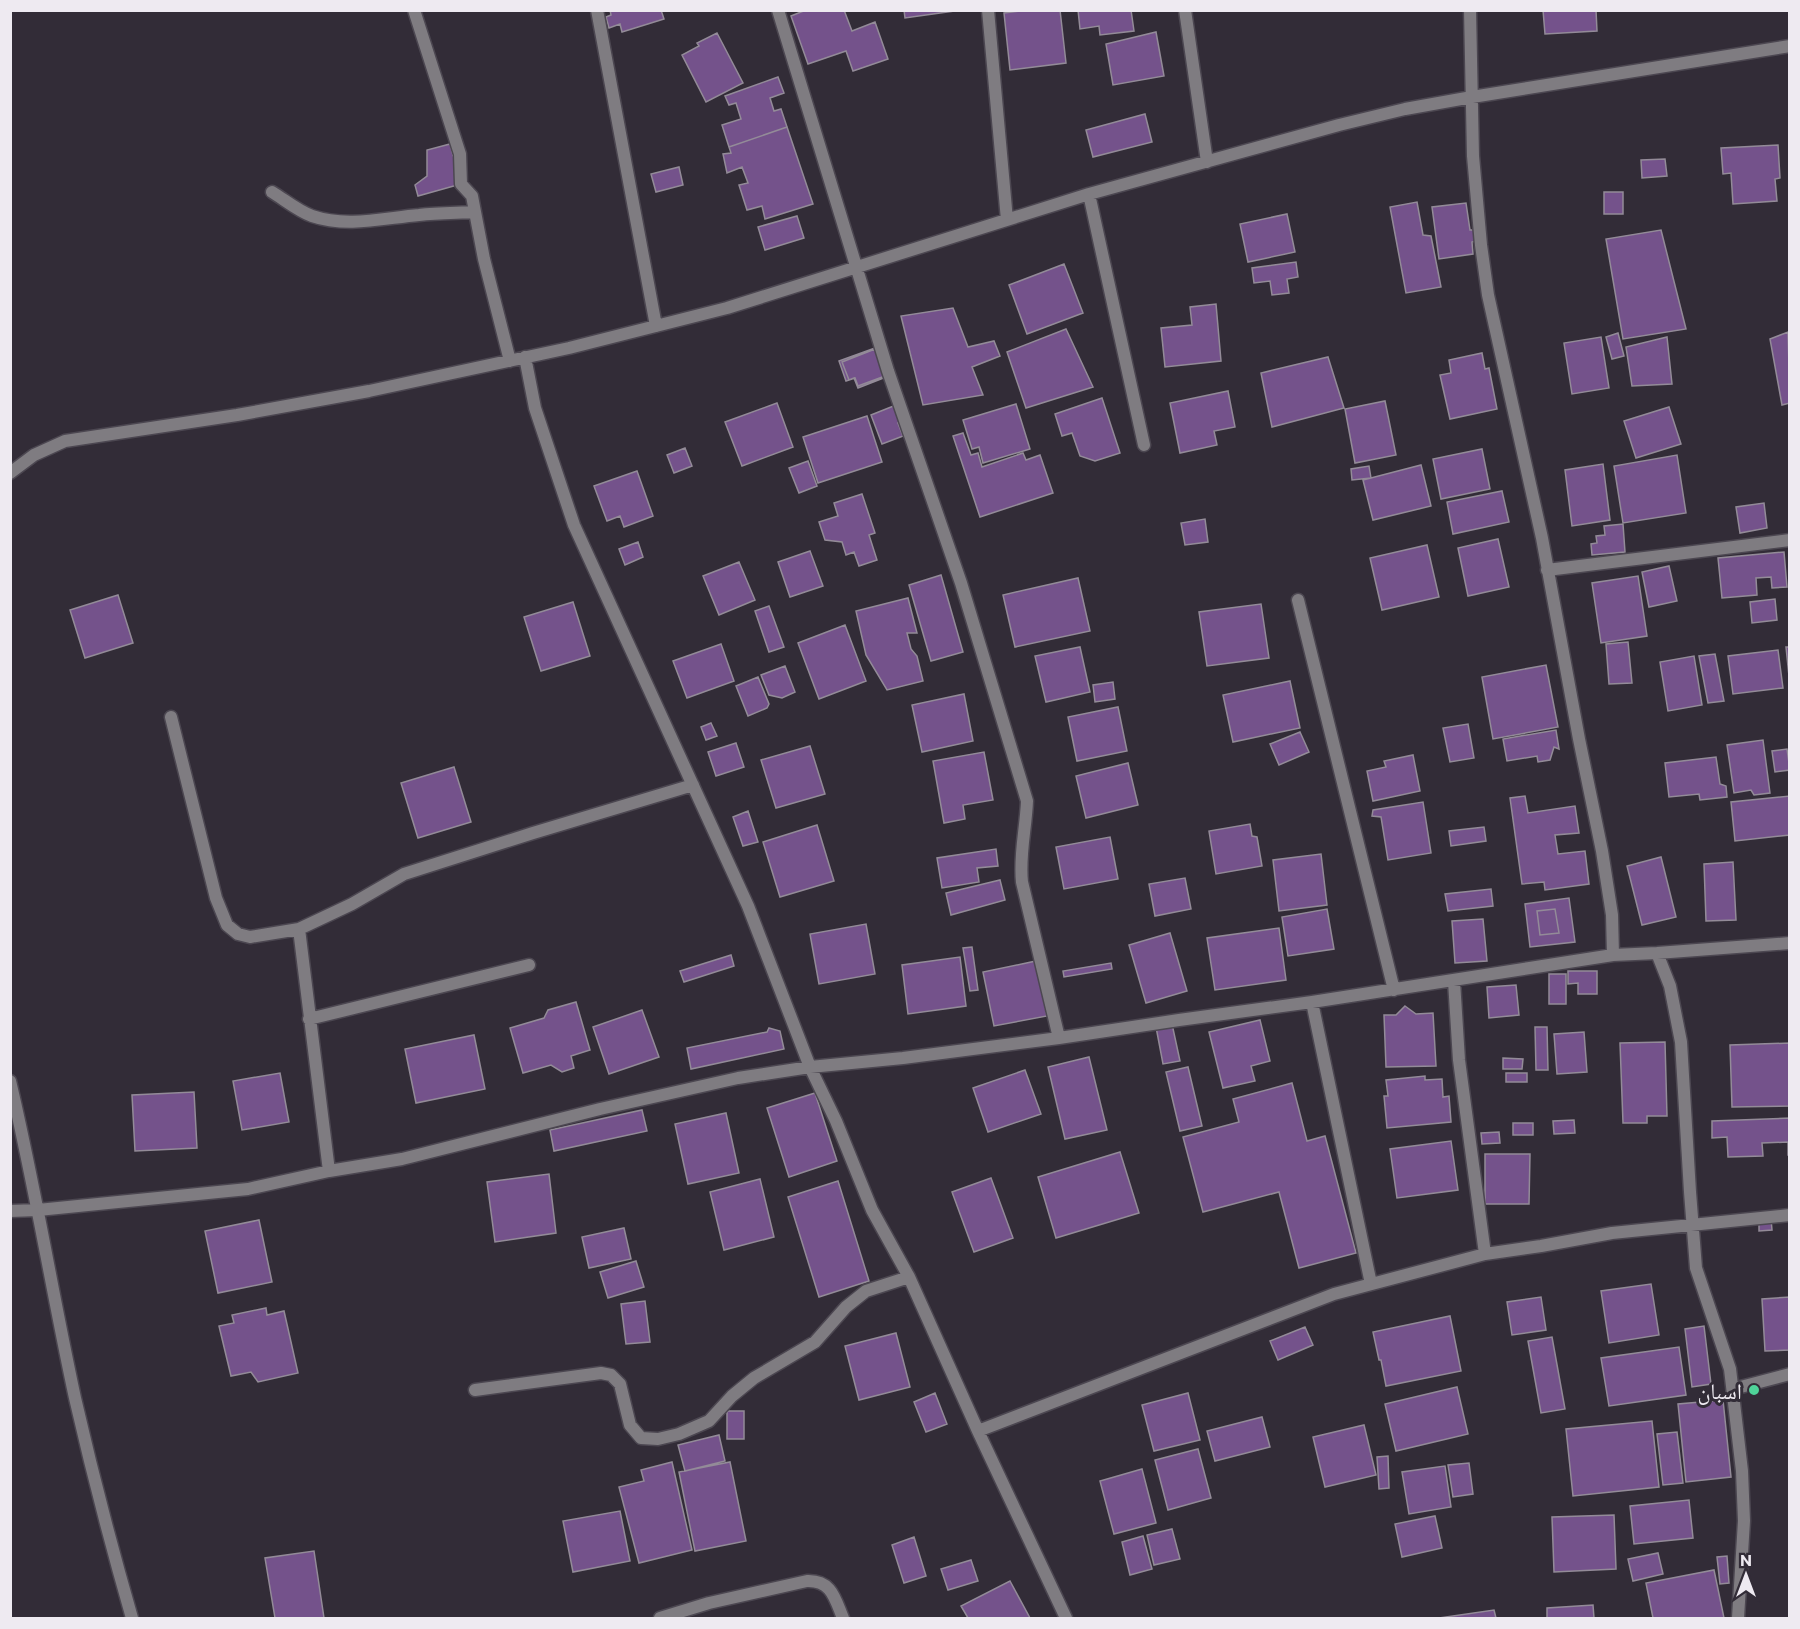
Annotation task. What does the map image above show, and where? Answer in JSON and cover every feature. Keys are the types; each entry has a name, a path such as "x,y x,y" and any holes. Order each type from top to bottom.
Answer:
{"street":[{"path":"414,10 460,154 461,184 472,196 484,259 510,361"},
{"path":"597,10 656,326"},
{"path":"778,10 888,371 961,582 1026,801 1026,824 1020,866 1022,882 1059,1038"},
{"path":"988,10 1007,220"},
{"path":"1185,10 1207,162"},
{"path":"1470,10 1473,156 1488,295 1542,538 1602,851 1612,915 1612,955"},
{"path":"10,473 34,455 65,441 237,415 336,397 510,361 727,308 1089,194 1338,124 1472,97 1790,46"},
{"path":"272,192 312,216 334,221 365,222 419,215 475,212"},
{"path":"1089,194 1144,445"},
{"path":"525,357 535,408 574,525 748,906 810,1067 836,1120 872,1210 909,1277 1066,1618"},
{"path":"1547,570 1790,540"},
{"path":"1298,600 1394,990"},
{"path":"171,717 216,897 226,925 238,934 250,937 299,928 352,904 404,874 533,832 693,785"},
{"path":"299,928 329,1171"},
{"path":"10,1211 248,1189 329,1171 402,1159 600,1109 738,1078 810,1067 903,1058 1059,1038 1454,981 1612,955 1657,954 1790,943"},
{"path":"1657,954 1671,986 1681,1042 1696,1268 1730,1369 1733,1389 1742,1471 1744,1521 1738,1618"},
{"path":"309,1019 529,964"},
{"path":"1454,981 1459,1060 1485,1254"},
{"path":"1312,1002 1371,1284"},
{"path":"10,1081 96,1487 132,1618"},
{"path":"978,1431 1334,1294 1371,1284 1485,1254 1612,1233 1790,1215"},
{"path":"475,1390 601,1373 611,1375 620,1384 630,1425 641,1438 658,1439 679,1434 709,1421 732,1396 754,1378 815,1342 846,1307 866,1291 909,1277"},
{"path":"1733,1389 1790,1374"},
{"path":"660,1618 678,1616 709,1603 807,1581 817,1581 826,1586 832,1593 843,1618"}],"building":[{"path":"610,10 661,10 664,19 622,32 620,24 609,28 606,17 611,15"},
{"path":"806,10 844,10 852,31 875,22 888,59 853,71 846,51 808,64 791,16"},
{"path":"904,10 954,10 954,11 905,18"},
{"path":"1060,10 1066,63 1010,70 1004,13"},
{"path":"1078,10 1131,10 1134,31 1100,35 1099,26 1080,29"},
{"path":"1543,10 1596,10 1597,31 1545,34"},
{"path":"1156,32 1164,76 1113,85 1106,44"},
{"path":"717,33 743,83 706,102 682,55 699,46 697,43"},
{"path":"778,77 784,93 770,98 774,111 781,109 787,127 729,147 722,125 741,119 736,103 729,105 725,96"},
{"path":"1145,114 1152,142 1093,157 1086,130"},
{"path":"787,127 813,204 765,219 762,206 747,210 739,185 748,183 742,167 727,173 723,154 731,153 729,147"},
{"path":"450,144 461,184 418,196 415,185 427,176 427,150"},
{"path":"1778,145 1780,178 1775,179 1777,201 1733,204 1731,173 1723,174 1721,148"},
{"path":"1665,159 1667,176 1642,178 1641,160"},
{"path":"679,167 683,185 656,192 651,174"},
{"path":"1604,192 1623,192 1623,214 1604,214"},
{"path":"1417,202 1423,235 1431,236 1441,287 1406,293 1390,207"},
{"path":"1466,203 1470,230 1474,230 1476,241 1472,242 1473,254 1439,259 1432,207"},
{"path":"1287,214 1295,252 1248,262 1240,224"},
{"path":"797,216 804,238 765,250 758,227"},
{"path":"1661,230 1686,329 1623,339 1606,239"},
{"path":"1296,262 1298,277 1287,279 1289,293 1272,295 1270,281 1254,283 1252,268"},
{"path":"1064,264 1083,313 1027,334 1009,285"},
{"path":"1216,304 1221,361 1165,367 1161,328 1192,325 1190,307"},
{"path":"953,308 968,347 994,341 1000,356 972,367 983,395 923,405 901,316"},
{"path":"1066,329 1093,387 1026,408 1007,352"},
{"path":"1788,332 1790,403 1782,405 1770,339"},
{"path":"1618,333 1624,356 1612,359 1606,337"},
{"path":"1601,337 1609,388 1572,394 1564,343"},
{"path":"1667,337 1672,384 1632,386 1626,347"},
{"path":"875,348 885,376 858,386 855,378 846,381 839,361"},
{"path":"875,349 886,377 858,388 854,378 849,380 842,362"},
{"path":"1482,353 1485,369 1489,368 1497,409 1450,419 1440,375 1451,373 1449,360"},
{"path":"1328,357 1344,408 1272,427 1261,373"},
{"path":"1228,391 1235,427 1214,431 1217,445 1180,453 1170,403"},
{"path":"1102,398 1120,453 1095,461 1080,456 1072,433 1062,436 1055,414"},
{"path":"1385,401 1396,455 1355,463 1345,409"},
{"path":"777,403 793,447 742,466 725,422"},
{"path":"1016,404 1030,449 983,463 979,447 972,449 963,420"},
{"path":"896,405 903,423 898,423 903,436 882,444 871,415"},
{"path":"1669,407 1681,444 1636,458 1624,421"},
{"path":"867,416 882,462 818,483 803,437"},
{"path":"963,433 971,455 978,453 982,467 1023,453 1026,460 1040,455 1053,493 980,517 953,436"},
{"path":"685,448 692,466 674,473 667,455"},
{"path":"1482,449 1490,489 1441,499 1433,459"},
{"path":"1677,455 1686,513 1623,523 1614,466"},
{"path":"808,461 817,486 799,493 789,468"},
{"path":"1603,464 1610,520 1572,526 1565,470"},
{"path":"1421,465 1431,506 1373,520 1363,480"},
{"path":"1369,466 1371,478 1352,480 1351,469"},
{"path":"637,471 653,516 624,527 620,516 607,521 594,486"},
{"path":"1502,491 1509,522 1453,534 1447,502"},
{"path":"862,494 875,533 869,535 877,560 859,566 854,552 846,555 842,542 825,540 819,522 838,516 834,503"},
{"path":"1764,503 1767,528 1740,533 1736,507"},
{"path":"1205,519 1208,542 1185,545 1181,523"},
{"path":"1623,524 1625,552 1592,555 1591,544 1597,543 1596,536 1605,535 1604,526"},
{"path":"1498,539 1509,587 1468,596 1458,548"},
{"path":"638,542 643,557 625,565 619,549"},
{"path":"1427,545 1439,597 1382,610 1370,558"},
{"path":"810,551 823,586 790,597 778,562"},
{"path":"1784,552 1787,587 1772,588 1771,577 1756,578 1757,595 1722,598 1718,558"},
{"path":"739,562 755,600 719,615 703,576"},
{"path":"1669,566 1677,601 1649,607 1642,572"},
{"path":"941,575 963,652 931,661 909,585"},
{"path":"1638,576 1647,636 1601,643 1592,583"},
{"path":"1078,578 1090,631 1015,647 1003,595"},
{"path":"118,595 133,643 85,658 70,610"},
{"path":"908,598 917,633 907,633 911,649 917,656 923,681 887,690 866,655 856,611"},
{"path":"1775,599 1777,620 1752,623 1750,602"},
{"path":"573,602 590,656 541,671 524,617"},
{"path":"1261,604 1269,658 1207,666 1199,612"},
{"path":"769,606 784,647 769,652 755,611"},
{"path":"845,625 866,681 819,699 798,643"},
{"path":"1628,642 1632,683 1609,684 1606,644"},
{"path":"721,644 734,681 687,698 673,661"},
{"path":"1080,647 1090,692 1046,702 1035,656"},
{"path":"1786,647 1790,647 1790,686"},
{"path":"1778,650 1783,688 1733,694 1728,656"},
{"path":"1715,654 1724,701 1708,703 1699,656"},
{"path":"1694,656 1702,705 1668,711 1660,662"},
{"path":"1546,665 1558,727 1493,739 1482,677"},
{"path":"785,666 795,692 782,698 769,695 761,675"},
{"path":"758,677 769,704 767,708 748,716 736,686"},
{"path":"1290,681 1300,728 1233,742 1223,695"},
{"path":"1113,682 1115,699 1095,702 1093,685"},
{"path":"964,694 973,741 922,752 912,705"},
{"path":"1118,707 1127,751 1077,761 1068,717"},
{"path":"711,723 717,736 706,740 701,727"},
{"path":"1468,724 1474,758 1450,762 1443,728"},
{"path":"1556,730 1559,749 1554,747 1550,760 1538,762 1537,756 1507,761 1503,739"},
{"path":"1300,732 1309,752 1279,765 1270,744"},
{"path":"1763,740 1770,793 1754,795 1751,790 1734,793 1727,745"},
{"path":"736,743 744,767 716,776 708,752"},
{"path":"810,746 825,794 776,808 761,760"},
{"path":"1787,749 1790,770 1775,772 1772,751"},
{"path":"984,752 993,800 963,805 965,819 944,823 933,761"},
{"path":"1413,755 1420,791 1373,801 1367,771 1386,767 1384,761"},
{"path":"1716,757 1720,784 1726,786 1727,797 1700,800 1699,794 1669,797 1665,763"},
{"path":"1128,763 1138,805 1086,818 1076,776"},
{"path":"454,767 471,822 418,838 401,783"},
{"path":"1525,796 1528,813 1575,806 1579,833 1555,835 1558,854 1585,851 1589,884 1545,890 1544,882 1522,884 1510,798"},
{"path":"1790,796 1790,835 1735,841 1731,802"},
{"path":"1423,802 1431,853 1388,860 1381,817 1372,816 1373,810"},
{"path":"748,811 758,842 743,846 733,817"},
{"path":"1250,824 1252,836 1257,837 1262,866 1216,874 1209,831"},
{"path":"817,825 834,881 780,897 763,842"},
{"path":"1484,827 1486,841 1451,846 1449,831"},
{"path":"1110,837 1118,879 1064,889 1056,847"},
{"path":"996,849 998,866 977,868 979,882 942,888 937,858"},
{"path":"1321,854 1327,905 1279,911 1273,860"},
{"path":"1661,857 1676,917 1642,925 1627,866"},
{"path":"1733,862 1736,920 1706,921 1704,864"},
{"path":"1185,878 1191,909 1155,916 1149,884"},
{"path":"1000,880 1005,900 951,915 946,893"},
{"path":"1491,889 1493,906 1448,911 1445,894"},
{"path":"1569,898 1575,942 1530,947 1525,904"},
{"path":"1327,909 1334,949 1288,956 1282,917"},
{"path":"1555,909 1559,933 1540,935 1537,911"},
{"path":"1483,919 1487,961 1455,963 1452,921"},
{"path":"866,924 875,974 819,984 810,934"},
{"path":"1279,928 1286,980 1215,990 1207,938"},
{"path":"1170,933 1187,991 1146,1003 1129,945"},
{"path":"972,947 978,990 970,991 963,948"},
{"path":"731,955 734,966 684,982 680,971"},
{"path":"960,957 966,1006 908,1014 902,965"},
{"path":"1036,961 1047,1016 994,1026 983,972"},
{"path":"1111,963 1112,969 1064,977 1063,971"},
{"path":"1568,971 1597,971 1597,994 1578,994 1578,983 1568,984"},
{"path":"1549,974 1566,974 1566,1004 1549,1004"},
{"path":"1516,985 1519,1015 1489,1018 1487,987"},
{"path":"576,1002 590,1050 571,1056 574,1068 562,1072 551,1065 523,1073 510,1028 544,1018 548,1010"},
{"path":"1405,1006 1416,1014 1433,1013 1436,1066 1386,1067 1384,1015 1396,1015"},
{"path":"642,1010 659,1057 609,1074 593,1027"},
{"path":"1260,1020 1270,1061 1251,1066 1255,1081 1223,1088 1209,1032"},
{"path":"1172,1024 1180,1061 1163,1064 1156,1027"},
{"path":"1535,1027 1547,1027 1548,1070 1536,1070"},
{"path":"769,1028 780,1031 784,1049 691,1069 687,1048 767,1032"},
{"path":"1584,1032 1587,1072 1557,1074 1554,1034"},
{"path":"474,1035 485,1089 416,1103 405,1049"},
{"path":"1665,1042 1667,1116 1647,1116 1647,1123 1623,1123 1620,1043"},
{"path":"1790,1043 1790,1106 1732,1107 1730,1045"},
{"path":"1089,1057 1107,1130 1065,1139 1048,1067"},
{"path":"1503,1058 1523,1059 1522,1069 1503,1069"},
{"path":"1188,1067 1202,1126 1180,1131 1166,1072"},
{"path":"1025,1070 1041,1114 988,1132 973,1088"},
{"path":"280,1073 289,1122 242,1130 233,1081"},
{"path":"1506,1073 1527,1073 1527,1082 1506,1082"},
{"path":"1425,1076 1425,1080 1442,1079 1443,1097 1449,1096 1451,1122 1387,1128 1384,1096 1388,1096 1386,1080"},
{"path":"1292,1083 1307,1141 1325,1136 1356,1253 1299,1268 1279,1192 1203,1212 1183,1137 1239,1122 1233,1099"},
{"path":"194,1092 197,1148 135,1151 132,1095"},
{"path":"815,1093 837,1161 789,1177 767,1108"},
{"path":"642,1110 647,1131 554,1151 550,1130"},
{"path":"726,1113 739,1173 688,1184 675,1124"},
{"path":"1790,1118 1790,1155 1788,1155 1788,1142 1762,1143 1763,1156 1728,1157 1727,1137 1712,1138 1712,1121"},
{"path":"1574,1120 1575,1133 1554,1134 1553,1121"},
{"path":"1513,1123 1533,1123 1533,1135 1513,1135"},
{"path":"1499,1132 1500,1143 1482,1144 1481,1133"},
{"path":"1451,1141 1458,1190 1397,1198 1390,1149"},
{"path":"1120,1152 1139,1213 1056,1238 1038,1177"},
{"path":"1485,1154 1530,1154 1529,1204 1485,1204"},
{"path":"549,1174 556,1233 495,1242 487,1182"},
{"path":"991,1178 1013,1238 974,1252 952,1192"},
{"path":"760,1179 774,1237 724,1250 710,1192"},
{"path":"838,1181 869,1281 819,1297 788,1197"},
{"path":"1759,1219 1771,1219 1772,1230 1759,1231"},
{"path":"259,1220 272,1282 218,1293 205,1231"},
{"path":"624,1228 631,1259 589,1268 582,1237"},
{"path":"636,1261 644,1287 608,1298 600,1272"},
{"path":"1651,1284 1659,1335 1609,1343 1601,1291"},
{"path":"1541,1297 1546,1330 1512,1335 1507,1302"},
{"path":"1790,1297 1790,1350 1765,1351 1762,1299"},
{"path":"645,1301 650,1342 626,1344 621,1304"},
{"path":"266,1308 267,1315 284,1311 298,1373 258,1382 251,1372 231,1376 219,1326 234,1323 232,1315"},
{"path":"1450,1316 1461,1371 1386,1386 1373,1332"},
{"path":"1704,1326 1711,1384 1692,1387 1685,1329"},
{"path":"1305,1327 1313,1345 1278,1360 1270,1341"},
{"path":"896,1333 910,1387 859,1400 845,1346"},
{"path":"1552,1337 1565,1409 1541,1413 1528,1341"},
{"path":"1679,1347 1686,1395 1609,1406 1601,1358"},
{"path":"1457,1387 1468,1434 1396,1451 1385,1404"},
{"path":"935,1393 947,1424 926,1432 914,1402"},
{"path":"1188,1393 1200,1440 1154,1451 1142,1405"},
{"path":"1723,1400 1731,1477 1686,1482 1678,1404"},
{"path":"727,1411 744,1411 744,1439 727,1439"},
{"path":"1262,1417 1270,1447 1215,1461 1207,1431"},
{"path":"1652,1421 1659,1487 1573,1496 1566,1429"},
{"path":"1364,1425 1376,1475 1325,1487 1313,1437"},
{"path":"1677,1432 1683,1483 1663,1485 1657,1434"},
{"path":"719,1435 725,1461 685,1471 678,1445"},
{"path":"1198,1449 1211,1498 1168,1510 1155,1460"},
{"path":"1388,1456 1389,1488 1379,1489 1377,1457"},
{"path":"672,1462 692,1550 639,1563 619,1487 644,1481 641,1470"},
{"path":"730,1462 746,1541 695,1551 679,1472"},
{"path":"1469,1463 1473,1494 1453,1497 1448,1465"},
{"path":"1445,1466 1451,1507 1409,1514 1402,1472"},
{"path":"1142,1469 1156,1523 1114,1534 1100,1481"},
{"path":"1689,1500 1693,1538 1634,1544 1630,1506"},
{"path":"620,1511 630,1561 573,1572 563,1521"},
{"path":"1614,1515 1616,1569 1554,1572 1552,1517"},
{"path":"1435,1516 1442,1548 1402,1557 1395,1524"},
{"path":"1172,1529 1180,1559 1154,1565 1147,1535"},
{"path":"1143,1536 1152,1569 1130,1575 1122,1542"},
{"path":"914,1537 926,1576 904,1583 892,1545"},
{"path":"314,1551 324,1618 275,1618 265,1558"},
{"path":"1658,1553 1663,1574 1633,1581 1628,1559"},
{"path":"1727,1556 1729,1583 1720,1584 1717,1557"},
{"path":"971,1560 978,1581 948,1590 941,1569"},
{"path":"1714,1570 1724,1618 1653,1618 1646,1583"},
{"path":"1010,1581 1030,1618 968,1618 961,1606"},
{"path":"1593,1605 1594,1618 1547,1618 1547,1608"},
{"path":"1494,1610 1496,1618 1439,1618"}],"place":[{"name":"اسبان","path":"1754,1390"}]}
